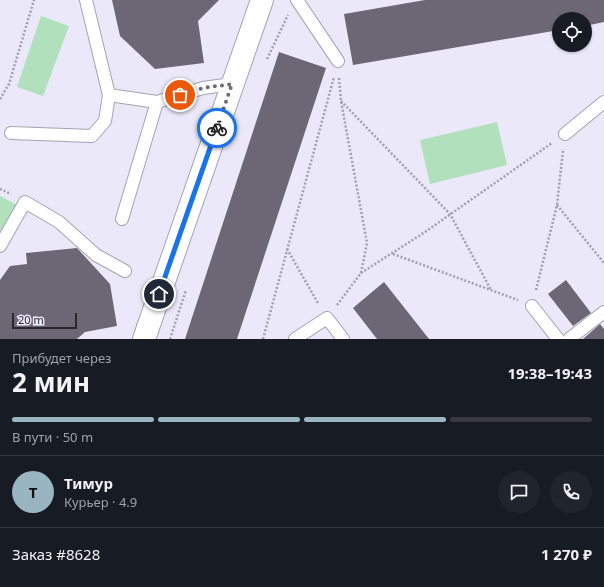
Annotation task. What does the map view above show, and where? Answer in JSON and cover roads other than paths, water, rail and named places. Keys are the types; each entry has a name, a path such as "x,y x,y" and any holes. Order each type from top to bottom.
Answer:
{"street":[{"path":"144,339 262,0"}],"lane":[{"path":"11,133 92,136 105,121 109,95 86,0"},
{"path":"297,0 338,61"},
{"path":"109,95 157,102 203,88 232,84"},
{"path":"122,219 157,102"},
{"path":"565,134 604,102"},
{"path":"0,246 25,202 59,222 96,255 125,271"},
{"path":"532,306 558,339"},
{"path":"569,339 604,312"},
{"path":"295,339 327,318 343,339"}]}
